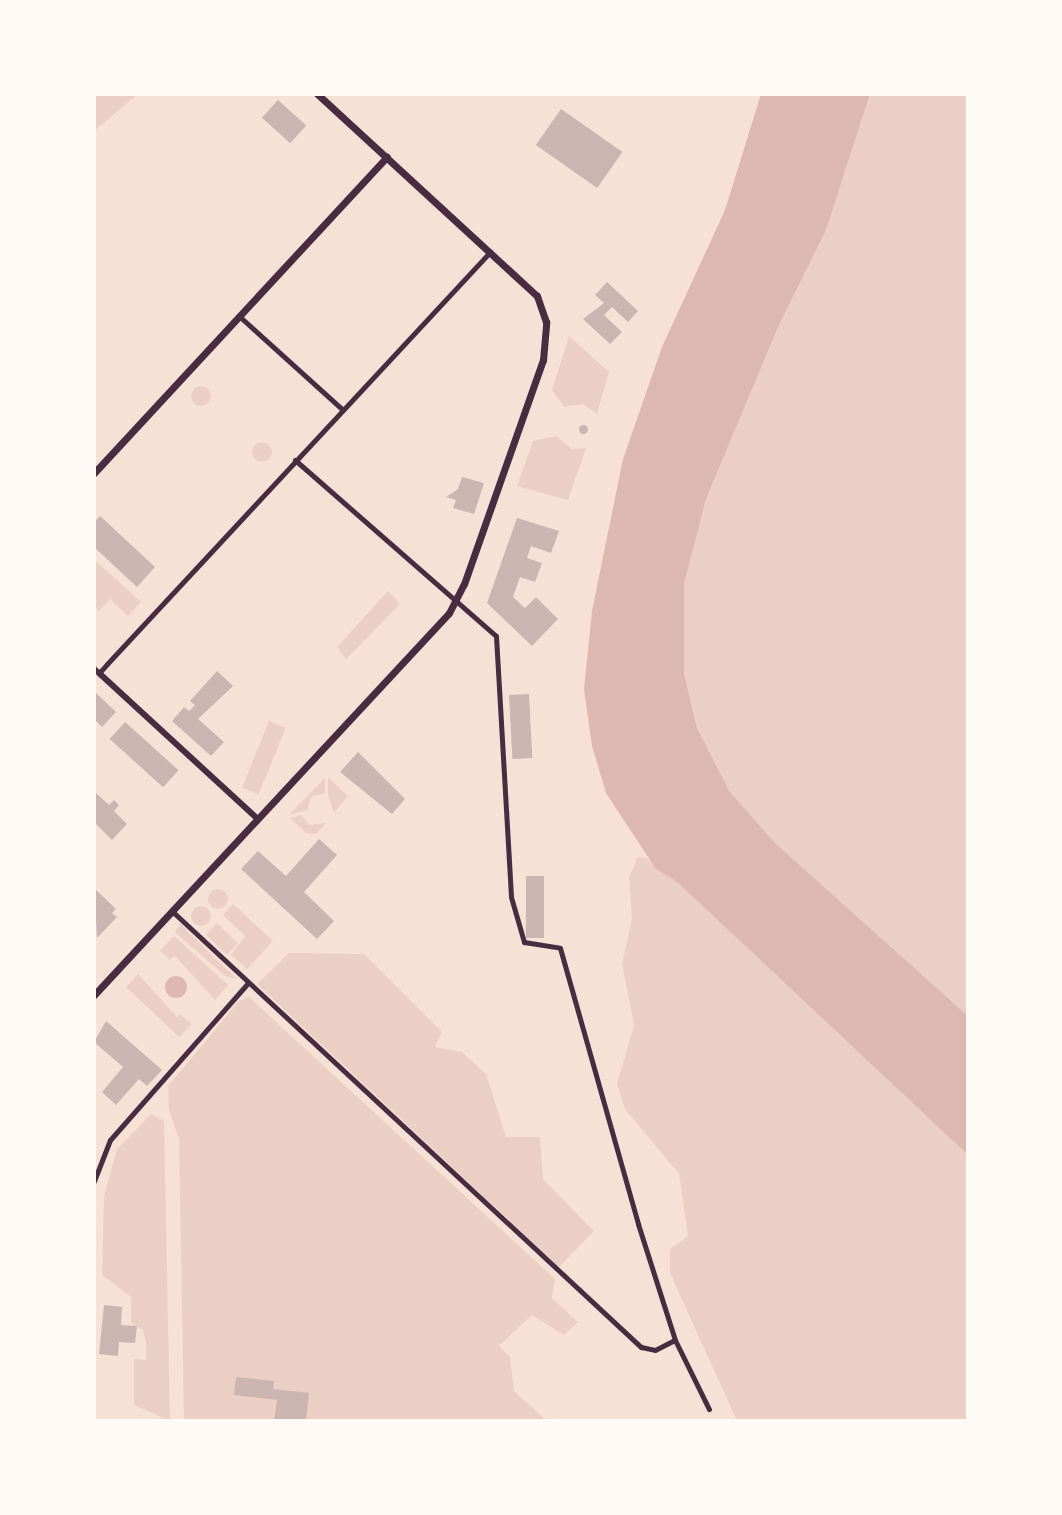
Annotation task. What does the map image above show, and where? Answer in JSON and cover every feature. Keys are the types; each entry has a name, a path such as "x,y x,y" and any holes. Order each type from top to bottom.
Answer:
{"main road":[{"path":"95,993 455,603 547,342 537,296 317,94"},
{"path":"94,473 387,157"}],"street":[{"path":"258,819 96,670 491,252"},
{"path":"239,316 343,410"},
{"path":"295,460 496,636 511,897 524,942 560,948 675,1340 709,1409"},
{"path":"173,912 641,1347 655,1350 675,1340"},
{"path":"94,1181 110,1140 248,983"}],"shaded area":[{"path":"94,94 138,94 94,131"},
{"path":"761,94 870,94 826,230 779,325 706,499 684,584 684,673 697,728 729,791 775,843 968,1016 968,1155 677,882 656,869 606,793 592,746 584,689 592,611 623,459 662,347 725,210"},
{"path":"870,94 968,94 968,1016 775,843 728,791 697,728 684,673 684,584 706,499 779,325 826,230"},
{"path":"569,336 609,372 597,414 583,404 564,407 552,390"},
{"path":"197,386 205,386 211,396 205,406 197,406 191,400 191,392"},
{"path":"556,436 572,449 586,448 568,500 517,486 533,441"},
{"path":"258,442 266,442 272,452 266,462 258,462 252,456 252,448"},
{"path":"94,559 141,602 128,616 110,599 99,611 94,606"},
{"path":"388,591 400,604 346,659 337,647"},
{"path":"269,721 286,728 259,795 242,788"},
{"path":"328,777 348,796 334,813 328,795"},
{"path":"325,778 325,793 311,797 307,810 289,815"},
{"path":"302,815 309,825 326,823 316,834 306,833 290,818"},
{"path":"638,857 646,858 677,882 968,1155 968,1421 737,1421 670,1273 670,1249 688,1236 679,1174 625,1109 617,1083 634,1025 622,964 632,919 629,877"},
{"path":"218,889 225,892 228,899 225,906 218,909 211,906 208,899 211,892"},
{"path":"233,904 273,941 247,969 231,955 245,936 223,915"},
{"path":"201,906 208,909 211,916 208,923 201,926 194,923 191,916 194,909"},
{"path":"181,923 237,979 225,976 175,932"},
{"path":"217,923 238,943 227,955 206,935"},
{"path":"174,936 228,985 215,1000 175,956 170,960 160,951"},
{"path":"289,953 364,954 442,1032 435,1047 462,1052 486,1074 506,1137 540,1137 543,1179 594,1231 559,1267 257,984"},
{"path":"138,974 177,1017 180,1014 192,1024 179,1037 126,987"},
{"path":"176,976 184,979 187,987 184,995 176,998 168,995 165,987 168,979"},
{"path":"249,997 555,1279 552,1298 578,1322 564,1335 532,1315 499,1346 510,1357 514,1391 547,1421 184,1421 179,1139 169,1110 168,1086 239,1001"},
{"path":"151,1114 164,1121 170,1421 134,1405 134,1359 146,1360 146,1342 143,1330 131,1323 131,1297 102,1275 104,1196 117,1149"}],"building":[{"path":"278,100 306,125 290,143 262,118"},
{"path":"561,109 622,152 597,188 536,145"},
{"path":"607,282 638,311 628,322 612,307 604,315 622,332 610,344 583,319 604,303 595,295"},
{"path":"583,425 587,429 583,433 579,429"},
{"path":"462,477 484,483 474,514 453,508 456,500 446,497 458,489"},
{"path":"100,516 155,567 137,587 94,547 94,522"},
{"path":"517,518 559,531 551,553 531,546 527,558 542,563 535,582 520,577 513,597 525,608 536,597 558,619 532,646 487,603"},
{"path":"217,671 233,686 198,719 224,742 211,756 172,721 184,707 189,711 195,705 190,701"},
{"path":"94,691 116,712 102,727 94,719"},
{"path":"529,694 532,758 512,759 509,695"},
{"path":"125,722 179,770 163,787 110,739"},
{"path":"358,752 405,799 392,814 340,772"},
{"path":"94,791 109,805 114,800 119,805 114,811 127,824 112,840 94,822"},
{"path":"319,839 337,855 304,892 334,921 317,939 241,869 258,851 286,876"},
{"path":"526,876 544,876 544,938 526,938"},
{"path":"94,888 116,909 112,913 117,917 97,938"},
{"path":"106,1021 162,1070 147,1086 139,1079 116,1105 102,1092 123,1067 94,1042"},
{"path":"104,1305 122,1307 121,1325 137,1326 135,1343 119,1342 118,1356 99,1354"},
{"path":"236,1377 274,1381 273,1389 309,1393 306,1421 274,1421 277,1400 234,1395"}]}
